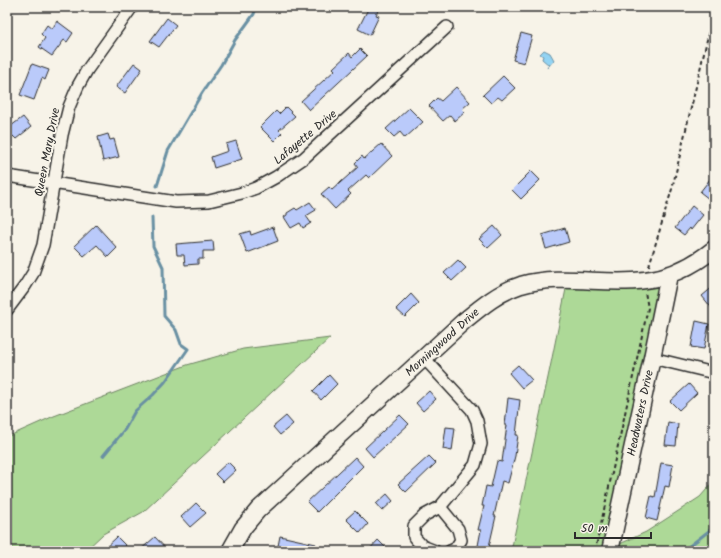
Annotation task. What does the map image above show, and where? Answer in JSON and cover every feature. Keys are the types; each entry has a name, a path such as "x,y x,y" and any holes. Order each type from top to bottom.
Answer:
{"street":[{"name":"Queen Mary Drive","path":"7,310 25,286 37,263 43,245 66,116 78,86 87,70 132,7"},
{"name":"Lafayette Drive","path":"7,176 157,200 184,202 217,200 242,193 256,188 276,177 304,158 447,27"},
{"name":"Morningwood Drive","path":"230,551 243,528 258,510 478,309 501,294 533,282 568,279 638,281 669,275 701,260 714,249"},
{"name":"Headwaters Drive","path":"610,551 669,275"},
{"path":"424,358 472,410 477,421 481,444 474,465 440,507 425,515 414,526 414,537 422,546 434,551"},
{"path":"652,358 714,373"},
{"path":"440,507 458,529 461,540 455,549 450,551"}],"green space":[{"path":"669,275 611,548 646,532 700,497 714,481 714,551 511,551 568,279"},
{"path":"330,338 143,512 103,534 85,551 13,551 7,539 7,437 54,416 187,365 243,349"}],"water":[{"path":"544,50 550,53 554,60 547,68 549,65 542,59 543,56 540,54"}],"building":[{"path":"369,7 380,7 376,15 379,16 370,35 358,29"},
{"path":"167,18 176,25 159,47 150,41"},
{"path":"57,21 73,33 67,42 64,40 52,56 39,47 45,38 41,34 47,25 52,29"},
{"path":"521,33 532,36 524,63 513,60"},
{"path":"360,49 367,56 309,110 301,101 335,70 333,68 349,53 352,57"},
{"path":"134,63 142,69 125,93 116,87"},
{"path":"32,64 49,70 45,80 42,78 34,100 20,95"},
{"path":"503,76 515,88 502,100 498,97 491,103 483,95"},
{"path":"456,87 470,102 462,109 465,112 455,121 450,115 443,121 429,106 437,98 441,101"},
{"path":"286,107 295,116 279,130 282,133 274,141 260,127 276,111 279,114"},
{"path":"409,108 423,122 405,138 400,132 394,137 386,129"},
{"path":"23,117 31,127 16,139 13,136 7,141 7,129"},
{"path":"108,134 110,140 114,139 119,157 103,161 98,137"},
{"path":"236,141 242,159 214,168 211,157 228,151 226,144"},
{"path":"381,144 392,156 369,178 366,175 348,191 351,194 335,209 321,194 329,187 332,190 358,167 355,163 362,156 364,159"},
{"path":"531,171 540,180 521,199 512,190"},
{"path":"714,174 714,203 700,192"},
{"path":"310,202 316,210 306,216 311,223 303,228 300,223 291,228 284,217 295,208 297,210"},
{"path":"692,206 703,215 691,230 690,228 684,235 675,228"},
{"path":"96,225 117,248 108,257 97,245 84,256 74,246"},
{"path":"494,226 502,235 488,248 479,239"},
{"path":"273,227 278,241 247,253 240,234 250,231 251,235"},
{"path":"565,228 569,242 546,249 542,235"},
{"path":"213,241 214,251 203,251 203,259 198,259 198,264 185,265 184,255 177,255 176,244"},
{"path":"458,260 466,268 452,281 444,273"},
{"path":"714,286 714,311 702,296"},
{"path":"411,294 419,303 405,317 396,309"},
{"path":"696,321 709,324 704,349 691,347"},
{"path":"518,365 532,380 522,388 509,373"},
{"path":"329,375 337,384 321,400 313,391"},
{"path":"689,384 697,393 679,410 670,401"},
{"path":"429,391 436,399 423,411 416,403"},
{"path":"508,398 520,400 515,456 508,483 502,481 488,551 477,551 481,530 478,530 484,506 482,506 486,486 491,487 497,461 502,462 507,425 505,425"},
{"path":"400,415 409,424 373,457 365,448"},
{"path":"286,416 293,424 280,435 273,427"},
{"path":"668,422 678,424 676,446 665,445"},
{"path":"446,427 455,428 452,451 443,449"},
{"path":"429,456 436,463 406,492 398,484"},
{"path":"355,457 363,466 317,512 307,502"},
{"path":"228,462 236,470 223,482 215,474"},
{"path":"661,463 673,465 669,487 665,486 657,521 646,518 651,496 655,497"},
{"path":"387,494 393,501 382,511 376,504"},
{"path":"196,503 206,513 190,527 181,517"},
{"path":"355,511 368,524 360,533 346,519"},
{"path":"280,536 316,544 315,551 277,551"},
{"path":"117,537 131,551 102,551"},
{"path":"155,537 168,551 139,551"},
{"path":"378,540 389,551 368,551"}],"waterway":[{"path":"157,186 168,151 235,40 254,14 256,7"},
{"path":"103,456 125,429 135,411 165,382 188,349 181,344 176,330 164,316 163,267 153,246 152,218"},
{"path":"683,551 714,527"}]}
